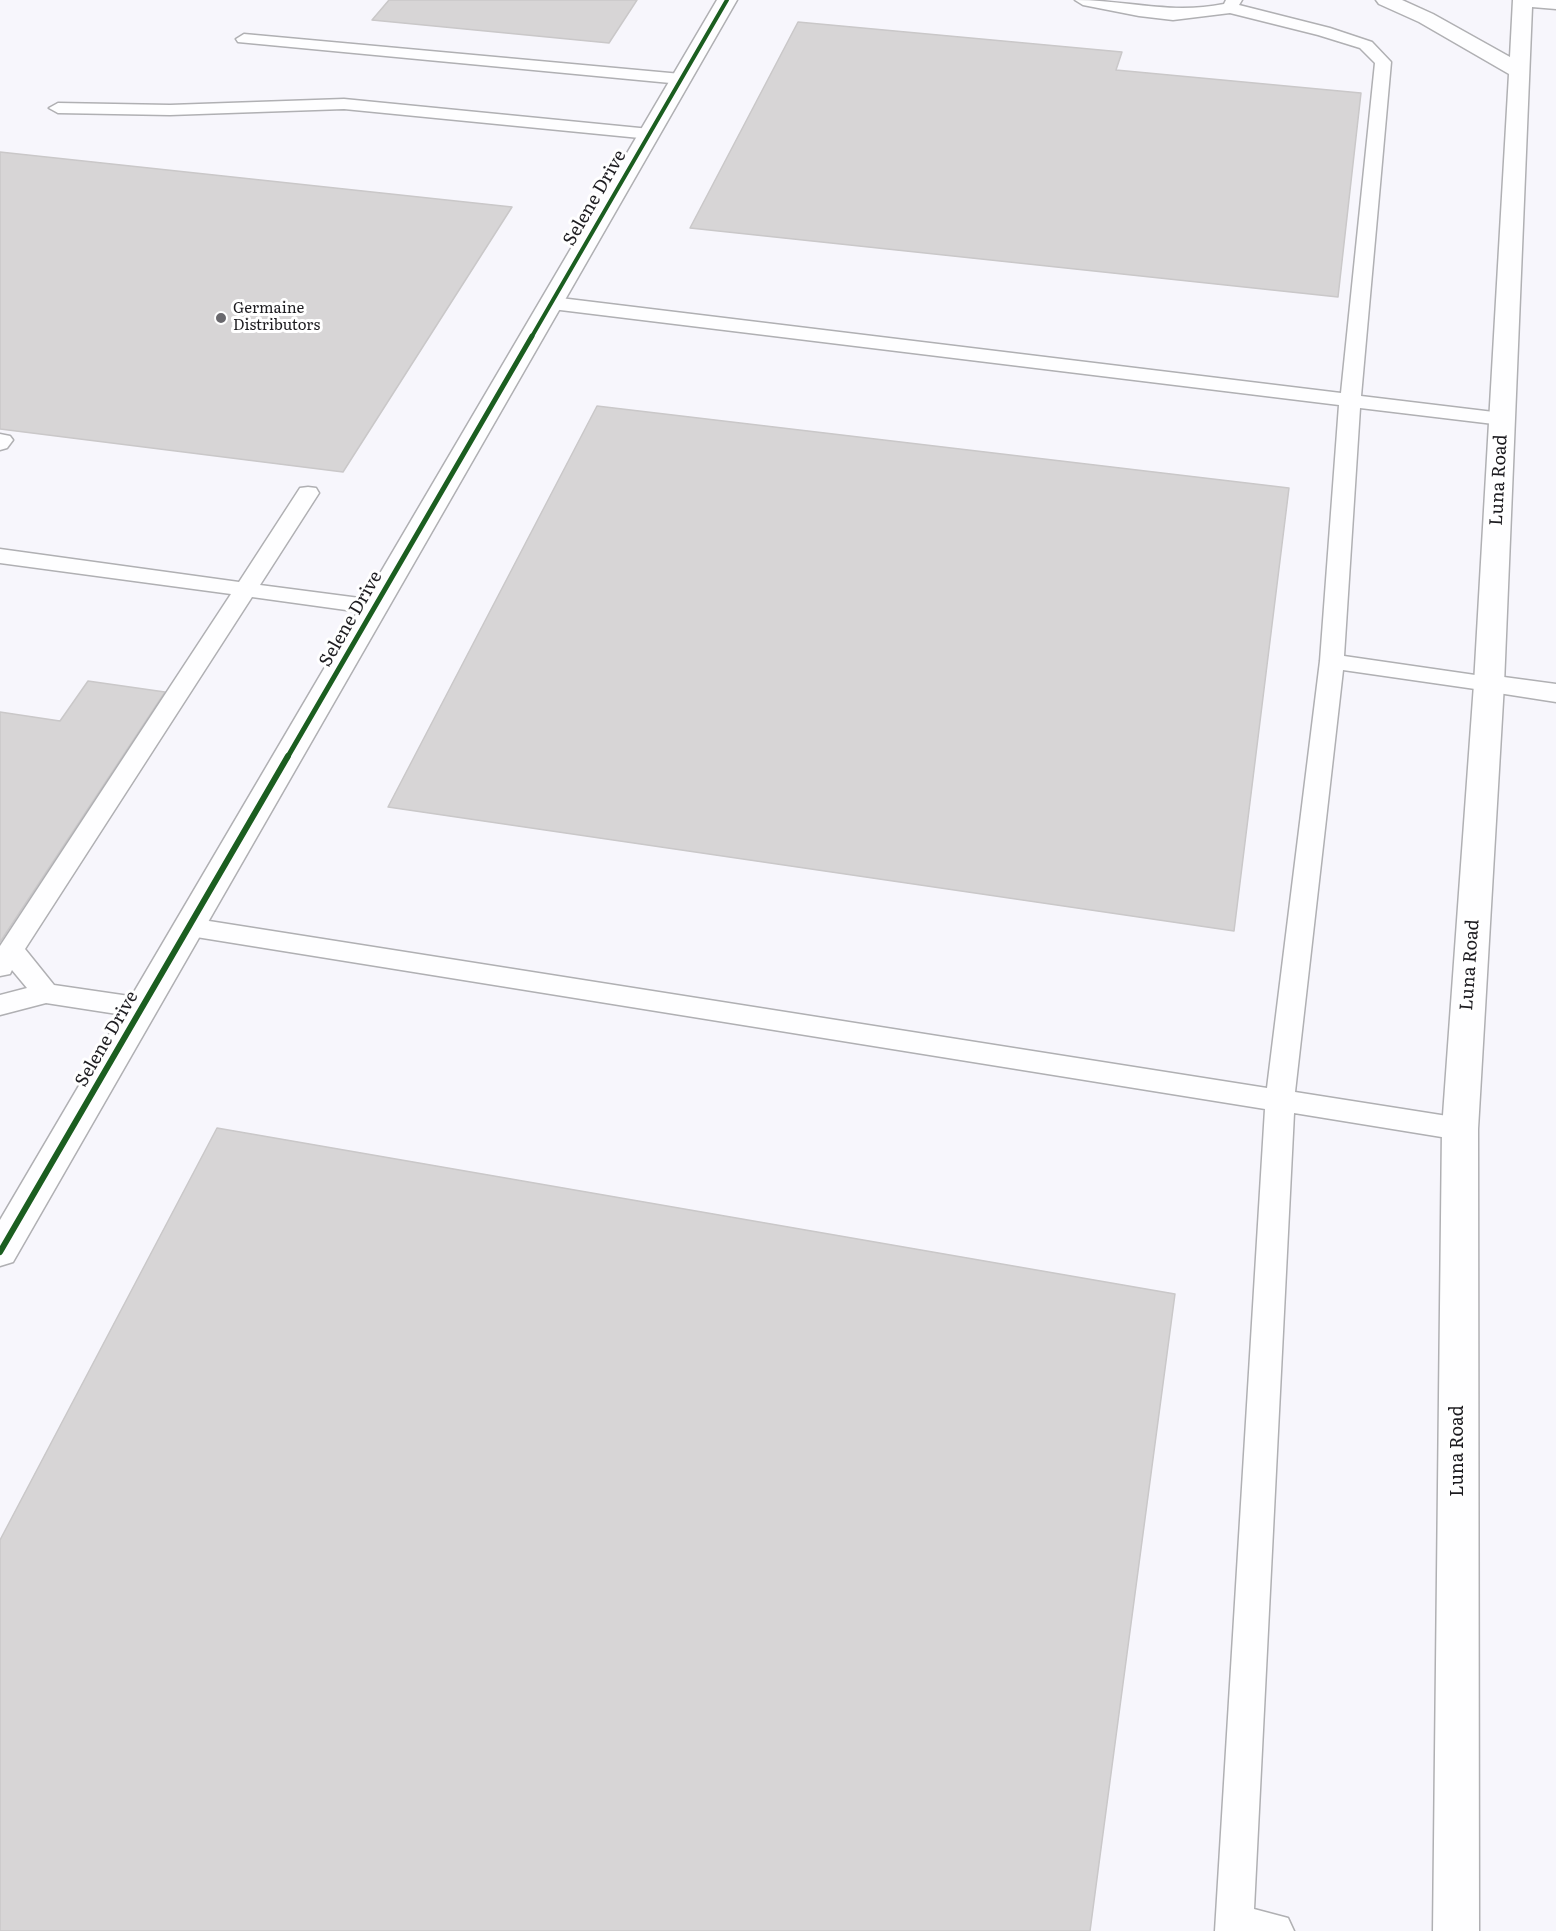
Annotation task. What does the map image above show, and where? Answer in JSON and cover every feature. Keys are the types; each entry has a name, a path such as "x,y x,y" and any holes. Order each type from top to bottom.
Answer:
{"main road":[{"name":"Selene Drive","path":"0,1252 727,0"},
{"path":"1386,0 1426,18 1521,72"},
{"path":"1524,0 1556,3"},
{"name":"Luna Road","path":"1456,1931 1460,1129 1489,684 1503,420 1511,205 1524,0"},
{"path":"1489,684 1556,693"}],"lane":[{"path":"1083,0 1153,15 1196,16 1232,4 1366,45 1383,62 1350,401 1332,661 1280,1101 1234,1927 1275,1931"},
{"path":"244,39 681,79"},
{"path":"58,108 170,110 344,104 650,134"},
{"path":"552,303 1503,420"},
{"path":"46,993 6,959 308,493"},
{"path":"0,556 375,607"},
{"path":"1332,661 1489,684"},
{"path":"190,927 1460,1129"},
{"path":"0,1005 46,993 143,1008"}],"building":[{"path":"389,0 637,0 609,43 372,20"},
{"path":"798,22 1122,52 1116,70 1361,93 1338,297 690,228"},
{"name":"Germaine Distributors","path":"0,152 512,207 343,472 0,429"},
{"path":"597,406 1289,488 1234,931 388,807"},
{"path":"88,681 165,692 0,942 0,712 60,721"},
{"path":"217,1128 1175,1294 1090,1931 0,1931 0,1540"}],"cycle path":[{"path":"0,1252 727,0"}],"place":[{"name":"Germaine Distributors","path":"221,318"}]}
